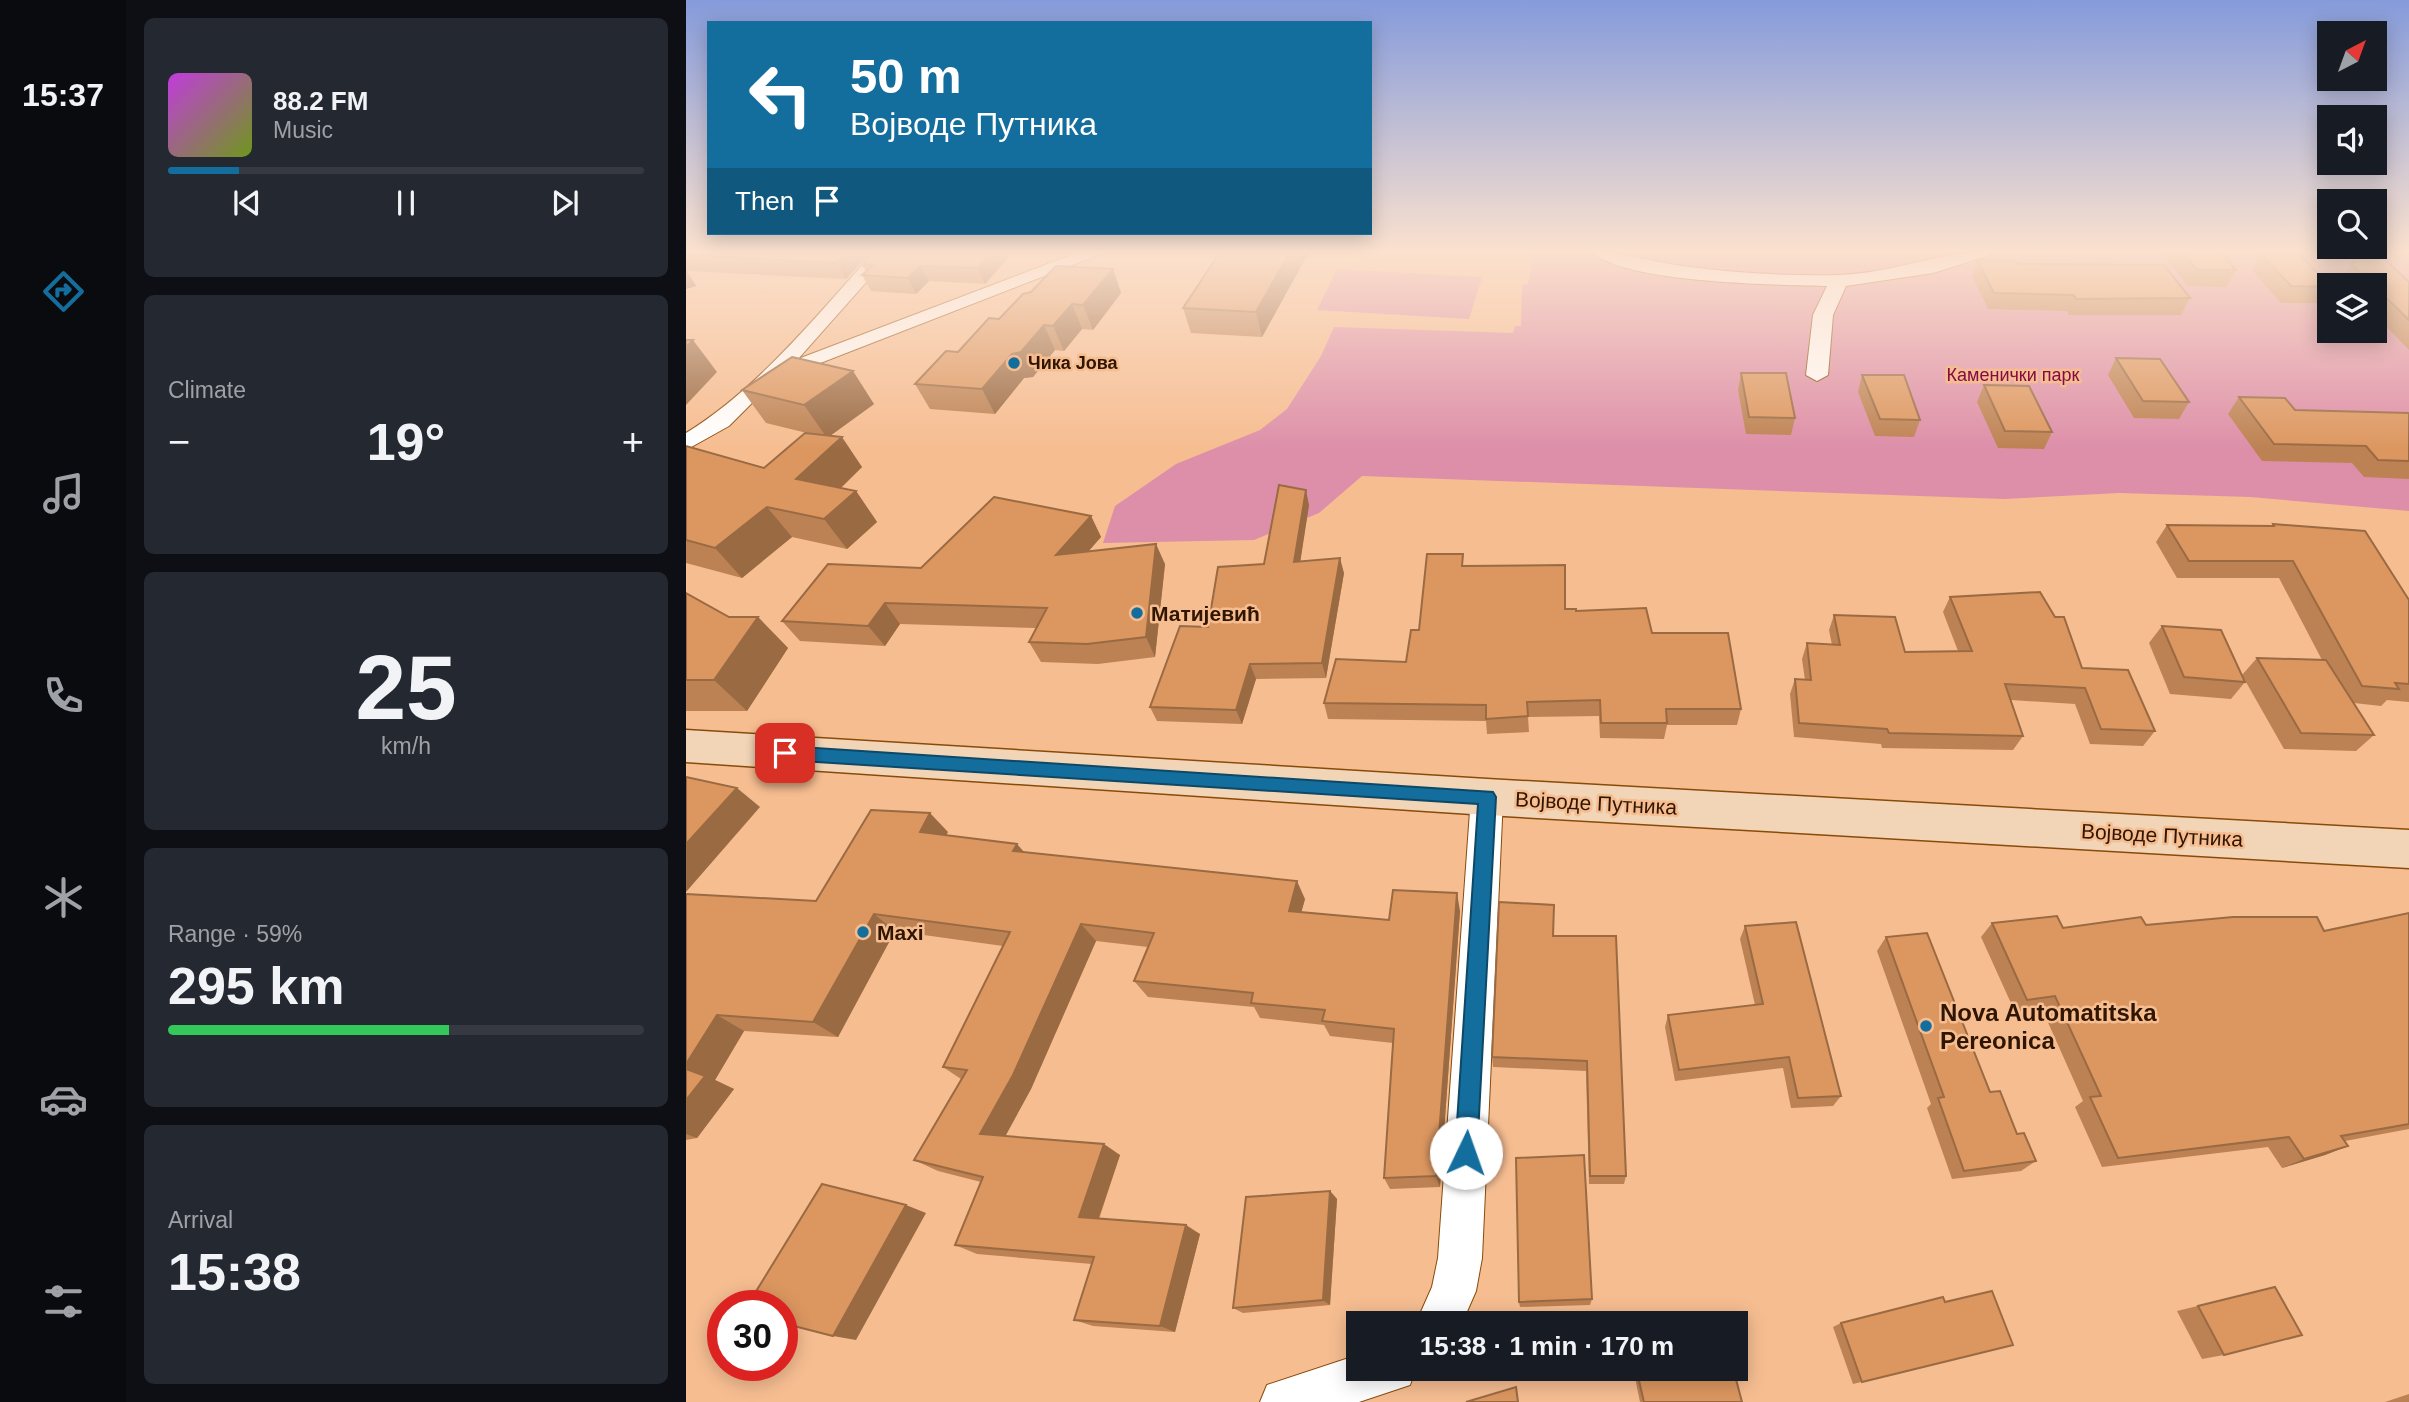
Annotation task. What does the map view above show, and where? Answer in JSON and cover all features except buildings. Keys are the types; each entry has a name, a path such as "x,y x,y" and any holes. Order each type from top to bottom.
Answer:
{"main road":[{"name":"Војводе Путника","path":"693,747 1487,797 2409,849"}],"street":[{"path":"686,443 721,421 826,317"},
{"path":"764,377 793,369 927,317"},
{"path":"1817,375 1823,317"},
{"path":"1445,1311 1454,1291 1460,1258 1487,797"},
{"path":"1284,1402 1351,1381"}],"green space":[{"name":"Каменички парк","path":"1521,317 2317,317 2317,343 2387,343 2387,317 2409,317 2409,511 2250,497 2119,493 2004,499 1362,476 1319,513 1254,540 1103,543 1115,506 1176,464 1260,430 1287,409 1321,356 1334,327 1513,333 1515,326 1521,326"}],"place":[{"name":"Чика Јова","path":"1014,363"},
{"name":"Матијевић","path":"1137,613"},
{"name":"Maxi","path":"863,932"},
{"name":"Nova Automatitska Pereonica","path":"1926,1026"}],"route":[{"path":"785,753 1487,797 1466,1153"}]}
